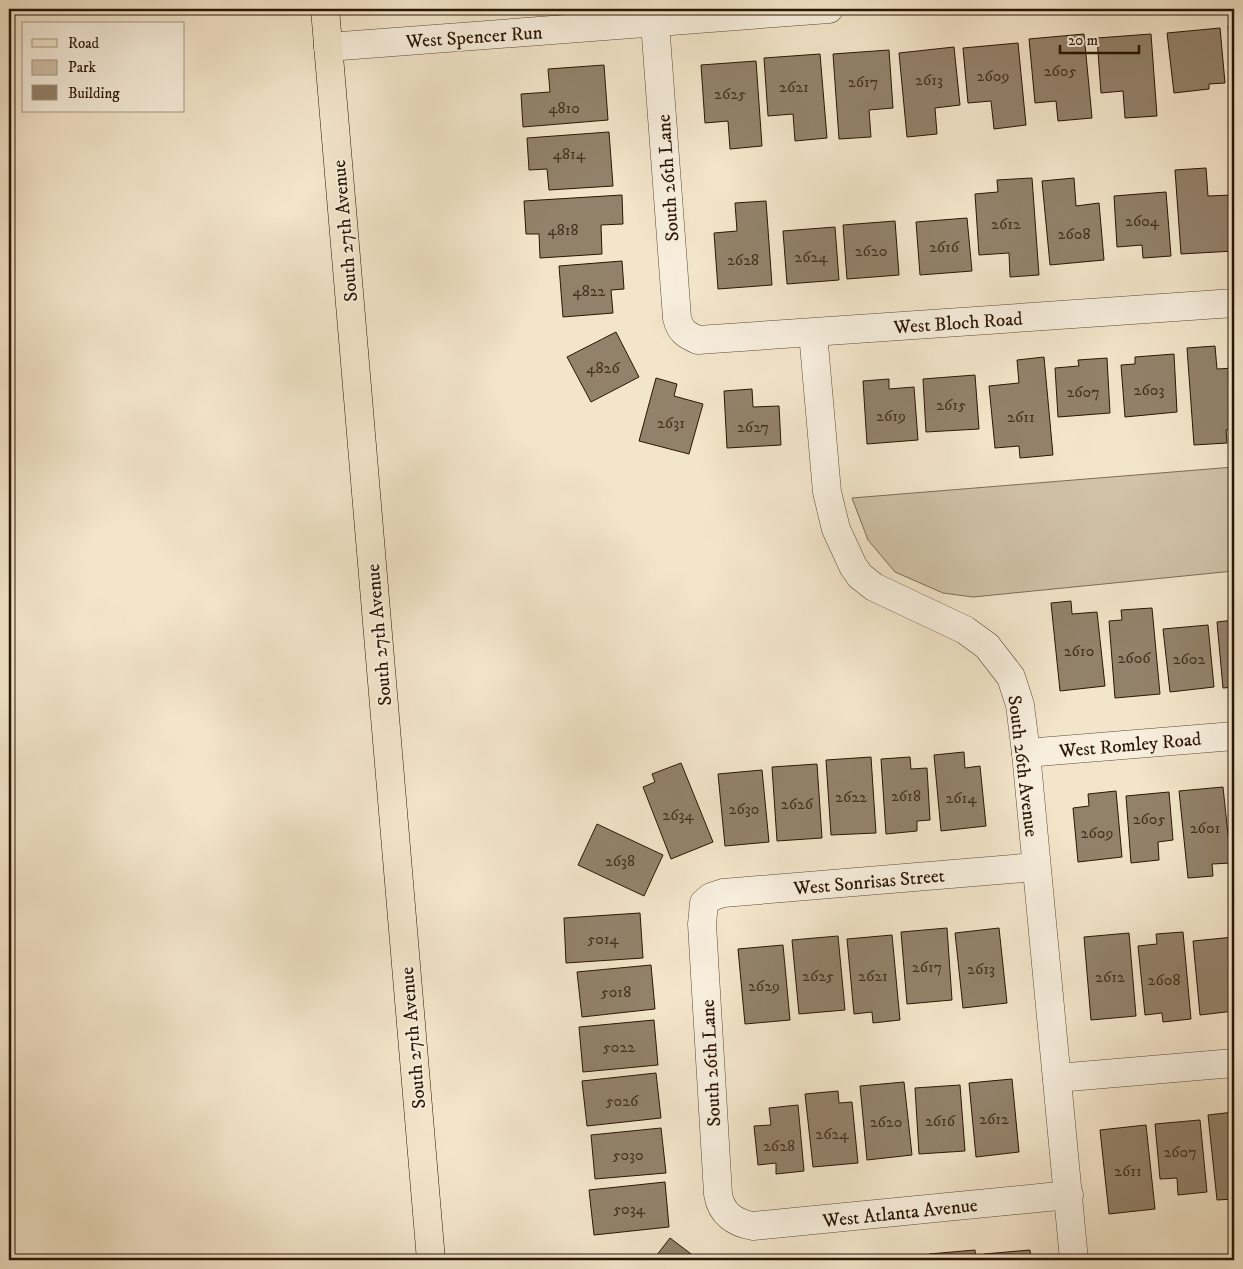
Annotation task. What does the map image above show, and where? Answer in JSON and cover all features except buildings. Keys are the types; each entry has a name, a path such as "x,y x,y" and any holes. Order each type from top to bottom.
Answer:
{"main road":[{"name":"South 27th Avenue","path":"325,9 431,1260"}],"street":[{"name":"West Spencer Run","path":"328,47 829,9"},
{"name":"South 26th Lane","path":"655,23 678,318 679,327 683,333"},
{"name":"West Bloch Road","path":"683,333 698,340 1234,303"},
{"name":"South 26th Avenue","path":"813,332 827,492 836,529 853,566 860,576 874,587 965,630 987,646 1011,677 1020,704 1074,1260"},
{"name":"West Romley Road","path":"1026,752 1234,736"},
{"name":"West Sonrisas Street","path":"704,903 711,897 723,894 1036,867"},
{"name":"South 26th Lane","path":"704,903 702,924 718,1194 719,1203 732,1220"},
{"path":"1057,1078 1234,1063"},
{"name":"West Atlanta Avenue","path":"732,1220 753,1226 1069,1195"}],"green space":[{"path":"1234,467 1234,571 973,597 943,593 895,572 868,540 852,498"}]}
